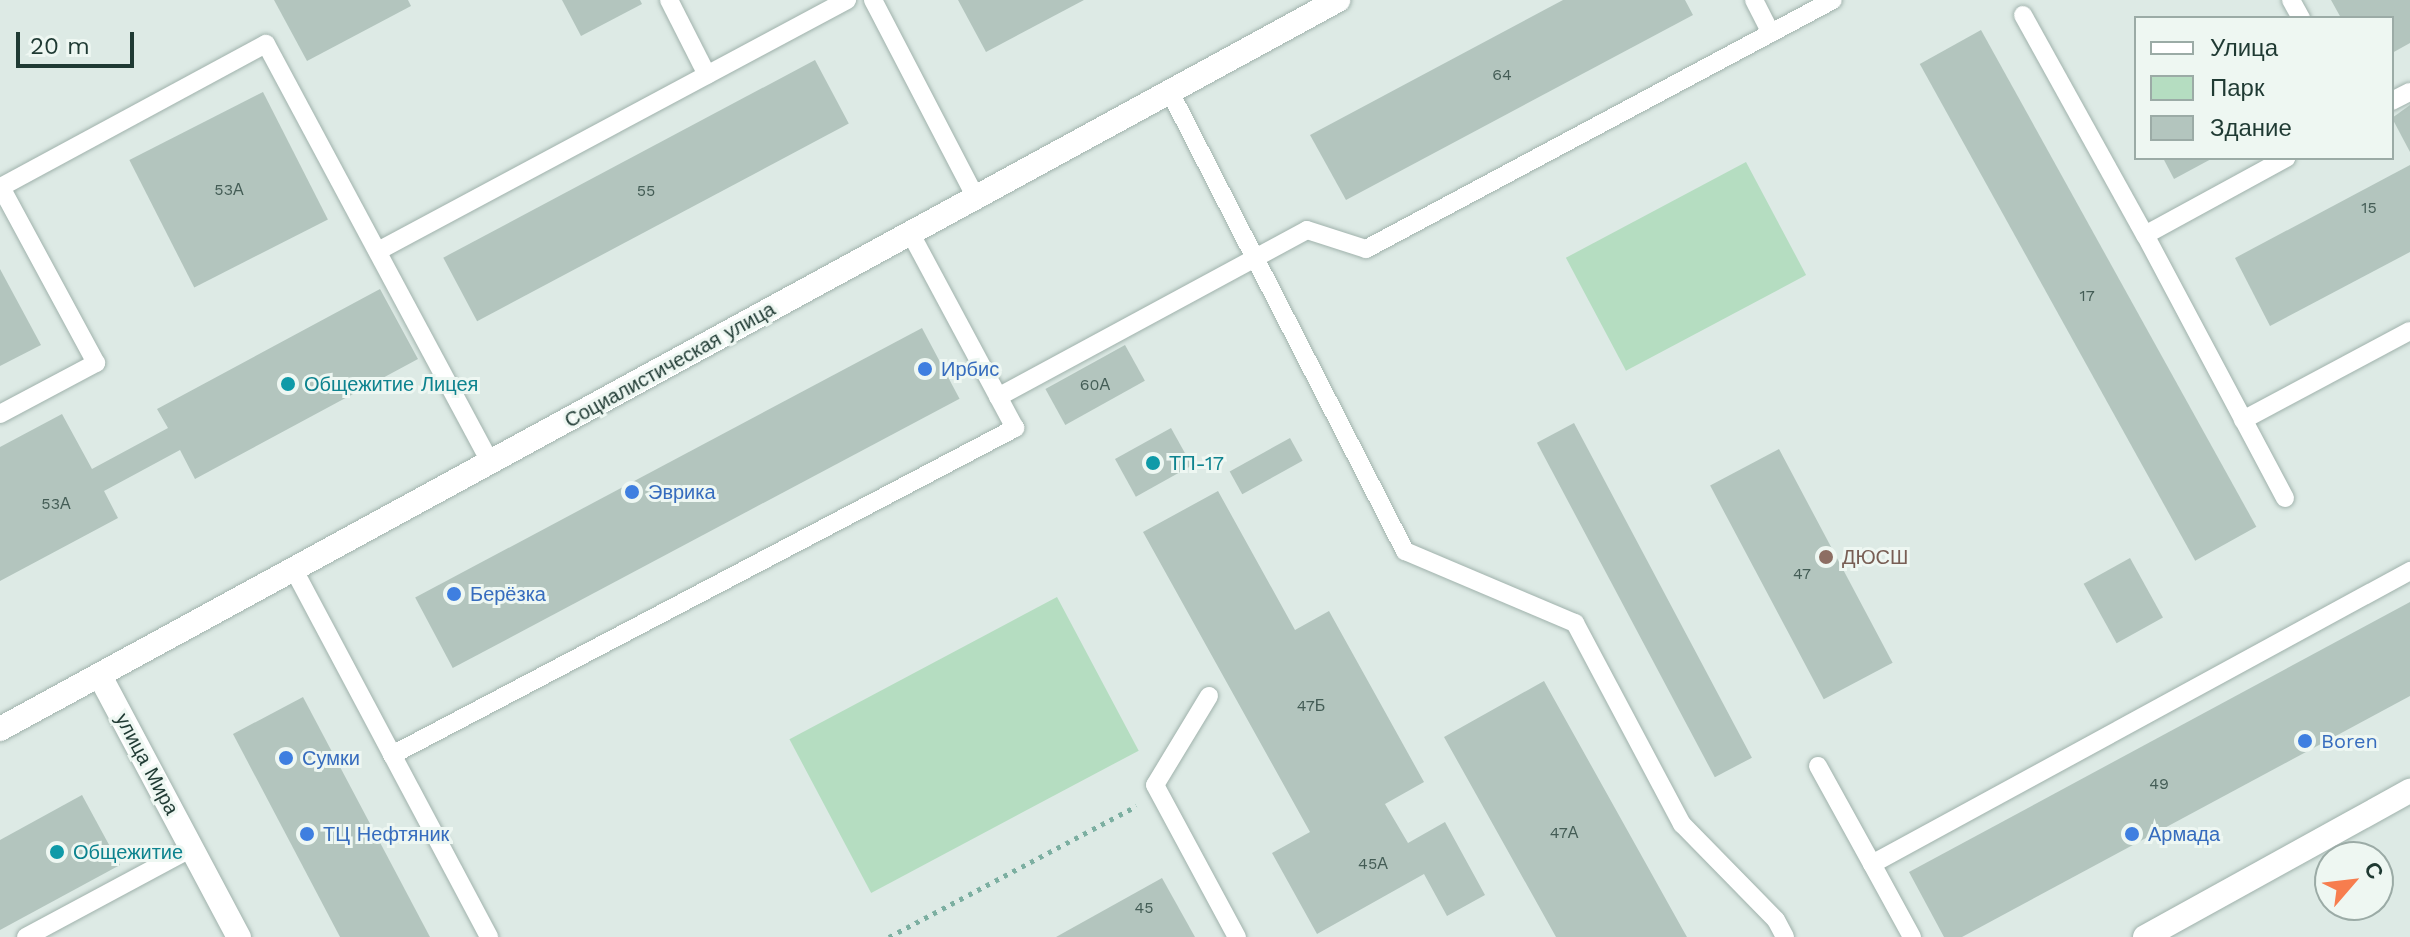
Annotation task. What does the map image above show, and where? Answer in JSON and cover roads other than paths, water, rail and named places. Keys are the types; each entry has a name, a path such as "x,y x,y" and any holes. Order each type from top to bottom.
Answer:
{"main road":[{"name":"Социалистическая улица","path":"0,729 1338,0"},
{"name":"улица Мира","path":"100,676 239,937"},
{"path":"2145,937 2410,791"}],"lane":[{"path":"669,0 707,75"},
{"path":"378,251 847,0"},
{"path":"873,0 976,198"},
{"path":"1754,0 1771,33"},
{"path":"998,397 1307,230 1366,249 1833,0"},
{"path":"2023,15 2285,498"},
{"path":"0,414 96,363 1,187 266,44 491,463"},
{"path":"1170,92 1405,551 1575,623 1682,824 1776,920 1785,937"},
{"path":"2145,235 2282,160"},
{"path":"392,755 1015,428 911,234"},
{"path":"2243,420 2410,331"},
{"path":"294,570 489,937"},
{"path":"1872,864 2410,571"},
{"path":"1209,696 1155,785 1237,937"},
{"path":"1818,766 1912,937"},
{"path":"26,937 54,930 192,848"}],"place":[{"name":"Ирбис","path":"925,369"},
{"name":"Общежитие Лицея","path":"288,384"},
{"name":"ТП-17","path":"1153,463"},
{"name":"Эврика","path":"632,492"},
{"name":"ДЮСШ","path":"1826,557"},
{"name":"Берёзка","path":"454,594"},
{"name":"Boren","path":"2305,741"},
{"name":"Сумки","path":"286,758"},
{"name":"ТЦ Нефтяник","path":"307,834"},
{"name":"Армада","path":"2132,834"},
{"name":"Общежитие","path":"57,852"}]}
